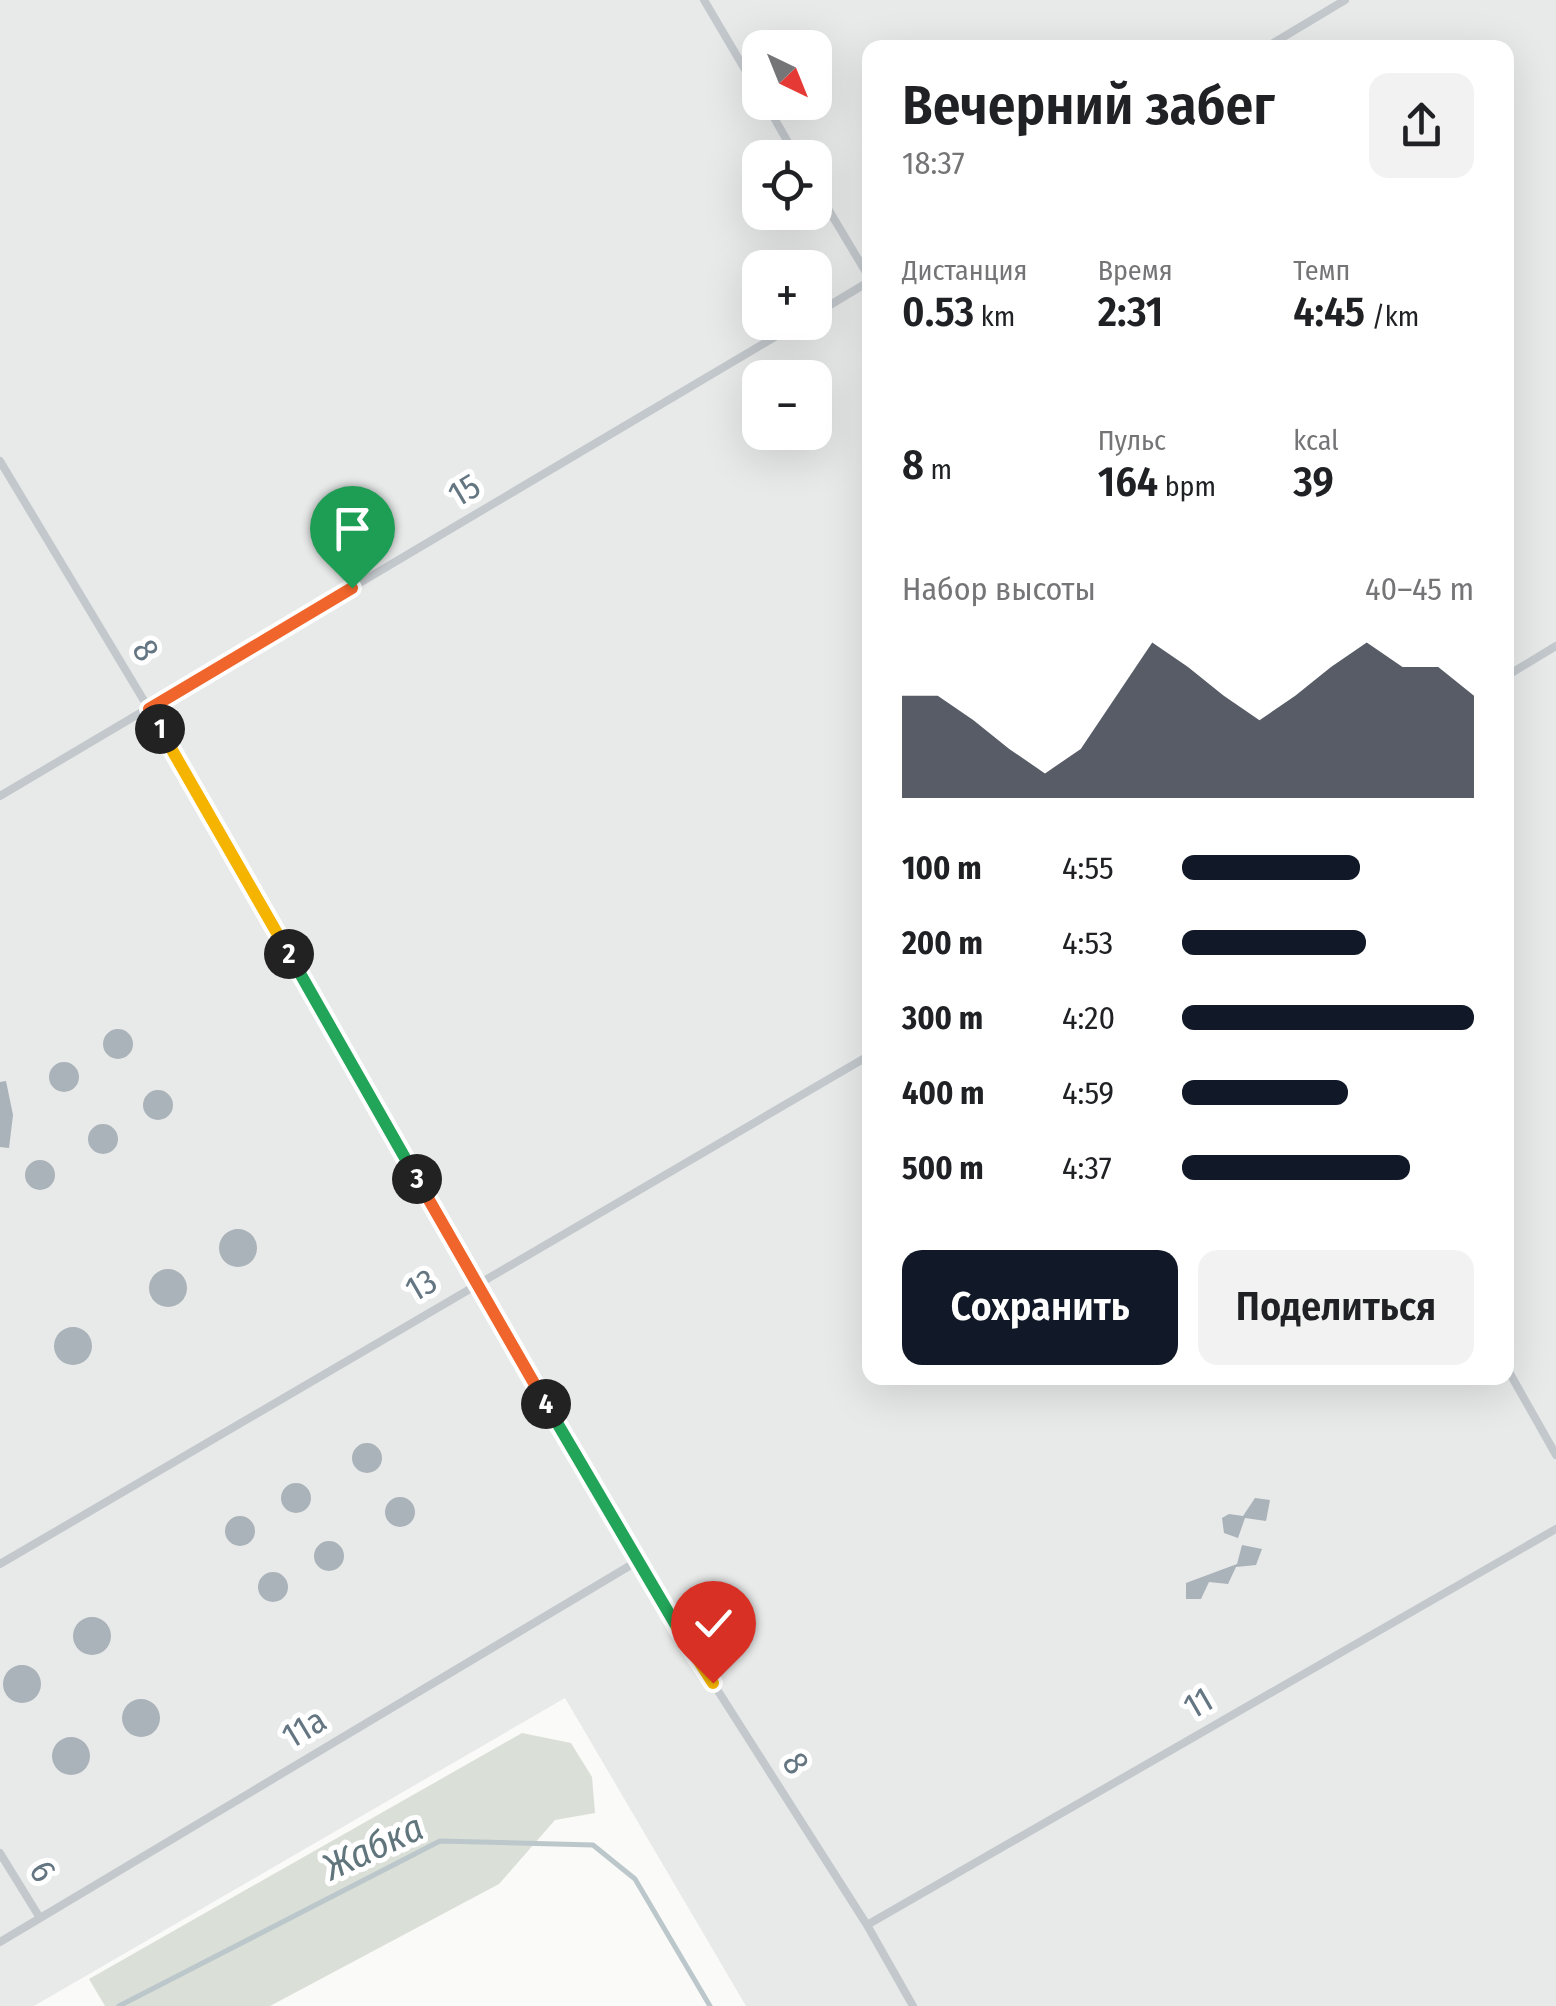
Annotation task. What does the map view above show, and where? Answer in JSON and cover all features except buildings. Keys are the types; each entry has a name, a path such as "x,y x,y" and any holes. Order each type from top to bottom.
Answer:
{"lane":[{"path":"704,0 742,64"},
{"path":"1278,40 1345,0"},
{"path":"832,216 862,266"},
{"path":"832,303 862,285"},
{"name":"15","path":"0,796 770,340"},
{"name":"8","path":"0,461 149,709 636,1562 866,1924 913,2006"},
{"path":"1514,671 1556,646"},
{"name":"13","path":"0,1564 862,1059"},
{"path":"1514,1381 1556,1455"},
{"name":"11","path":"866,1924 1556,1529"},
{"name":"11a","path":"0,1942 636,1562"},
{"name":"6","path":"0,1853 40,1918"}],"shaded area":[{"path":"0,0 1556,0 1556,2006 746,2006 565,1698 34,2006 0,2006"},
{"path":"522,1733 571,1743 592,1777 595,1813 555,1820 499,1884 270,2006 105,2006 89,1979"}],"waterway":[{"name":"Жабка","path":"119,2006 440,1841 593,1845 635,1879 710,2006"}],"route":[{"path":"352,588 149,709 636,1562 713,1683"}]}
